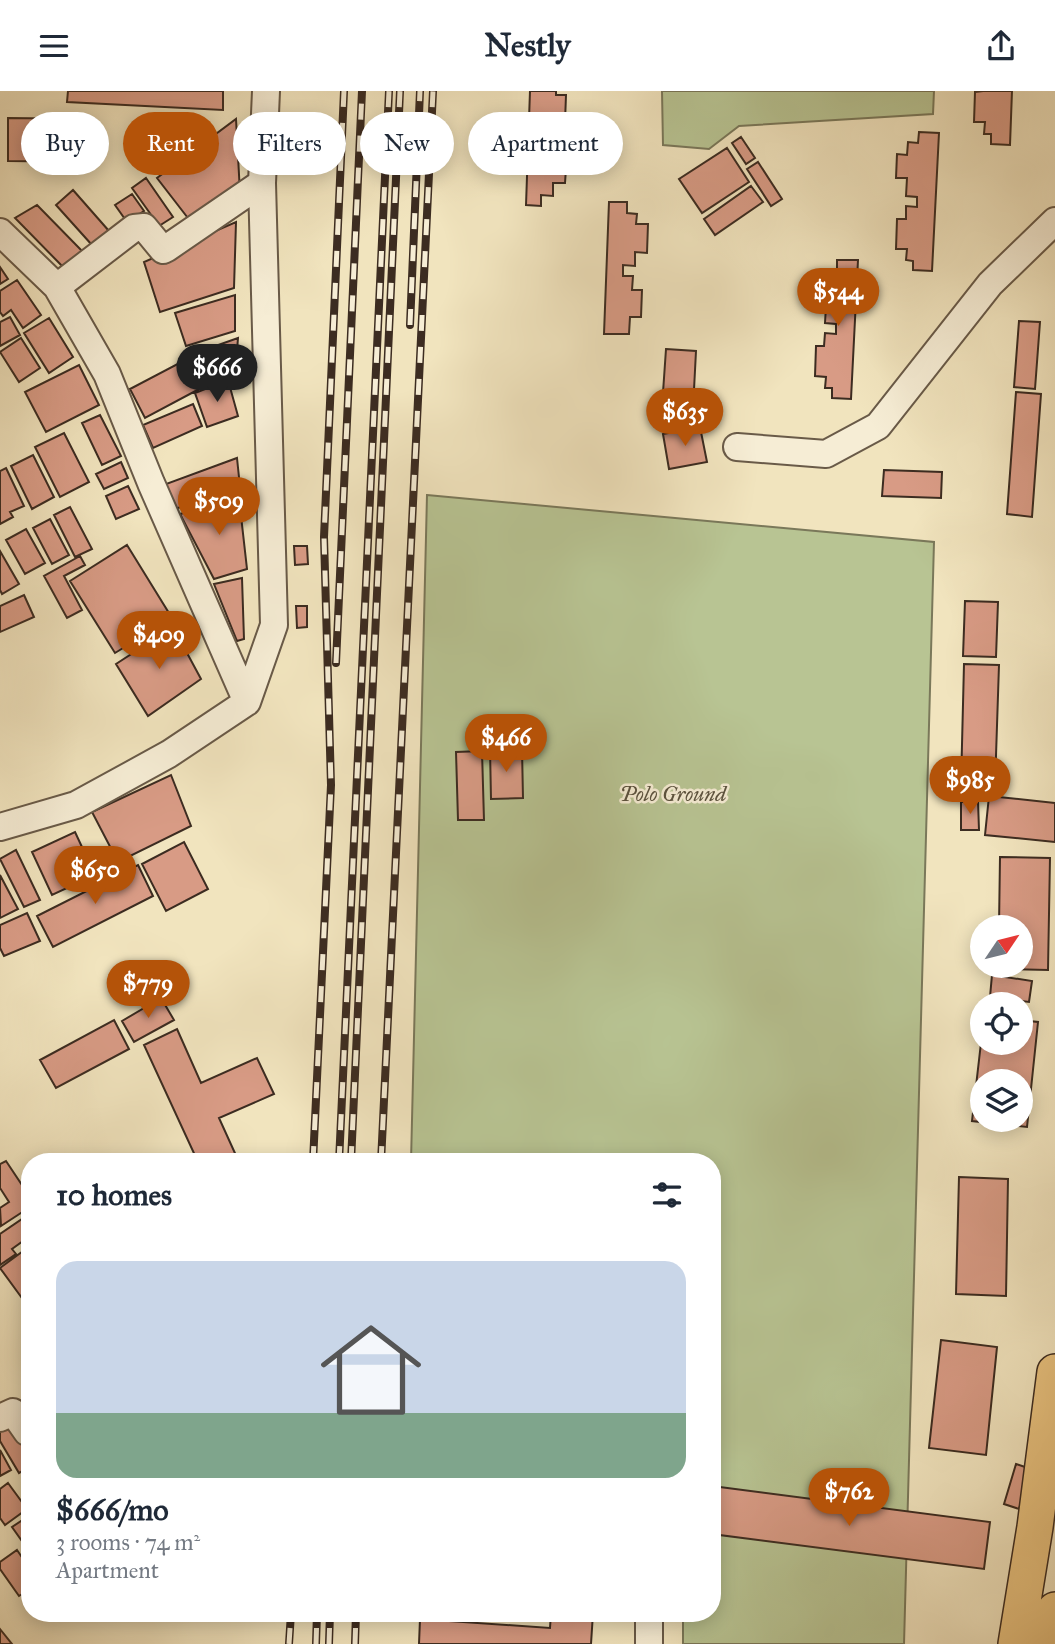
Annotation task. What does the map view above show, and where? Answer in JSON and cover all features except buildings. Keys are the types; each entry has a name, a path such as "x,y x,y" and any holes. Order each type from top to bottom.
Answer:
{"main road":[{"path":"1016,1644 1035,1527 1055,1372"},
{"path":"1049,1644 1055,1610"}],"street":[{"path":"0,827 76,805 169,754 247,702 274,625 261,183 266,91"},
{"path":"57,287 134,228 144,226 163,250 261,183"},
{"path":"737,447 826,454 878,426 990,284 1055,221"},
{"path":"0,232 57,287 107,375 247,702"},
{"path":"0,1418 13,1412 21,1423"},
{"path":"649,1622 649,1644"}],"green space":[{"path":"662,91 934,91 933,114 739,126 709,149 663,145"},
{"name":"Polo Ground","path":"427,495 934,542 904,1644 683,1644 683,1622 721,1622 721,1153 411,1153"}],"railway":[{"path":"313,1153 331,785 324,537 344,91"},
{"path":"336,663 362,91"},
{"path":"339,1153 389,91"},
{"path":"351,1153 400,91"},
{"path":"410,325 420,91"},
{"path":"381,1153 433,91"},
{"path":"289,1644 290,1622"},
{"path":"316,1644 317,1622"},
{"path":"329,1644 330,1622"},
{"path":"355,1644 356,1622"}]}
